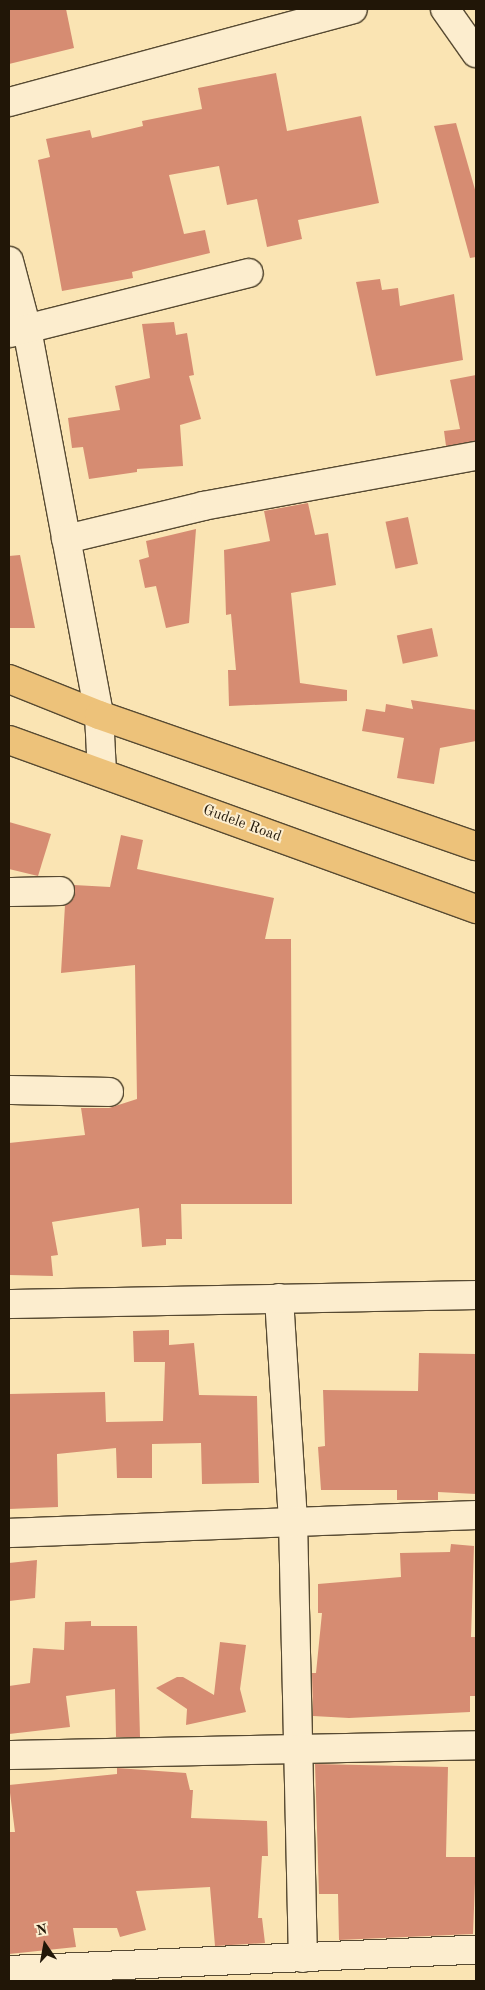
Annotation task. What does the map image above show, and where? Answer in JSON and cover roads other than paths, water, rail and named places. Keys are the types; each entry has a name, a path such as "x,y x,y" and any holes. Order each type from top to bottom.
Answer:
{"highway":[{"path":"9,679 99,715 476,846"},
{"name":"Gudele Road","path":"9,740 476,908"}],"street":[{"path":"9,102 353,9"},
{"path":"445,9 476,53"},
{"path":"9,261 18,331 66,538 99,715 102,773"},
{"path":"18,331 249,273"},
{"path":"66,538 213,504 476,456"},
{"path":"9,892 60,891"},
{"path":"9,1090 109,1092"},
{"path":"9,1304 476,1296"},
{"path":"279,1298 293,1520 300,1748 303,1958"},
{"path":"9,1533 293,1520 476,1515"},
{"path":"9,1754 476,1745"},
{"path":"9,1970 476,1950"}]}
